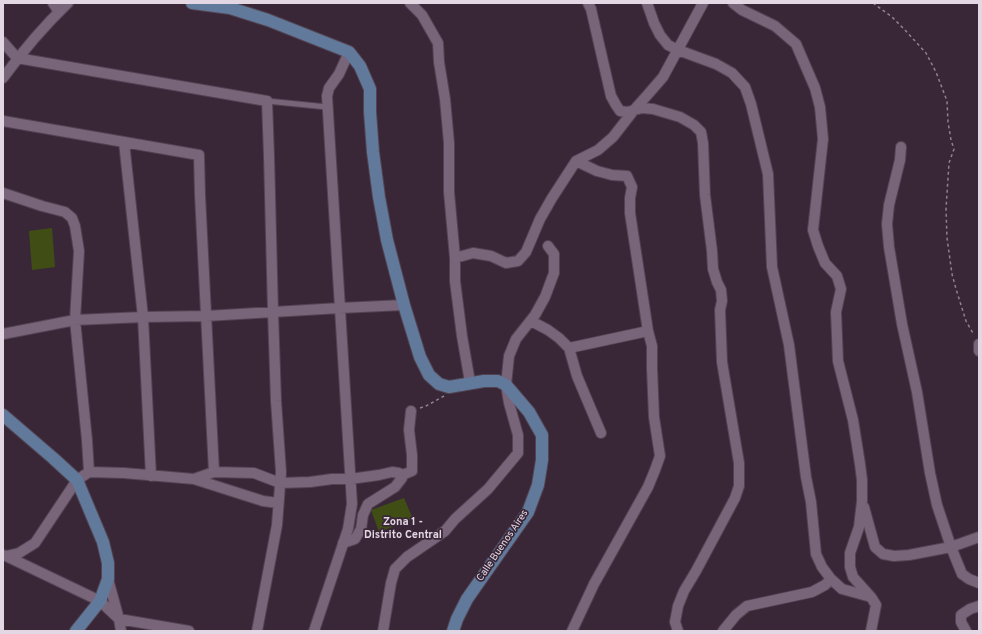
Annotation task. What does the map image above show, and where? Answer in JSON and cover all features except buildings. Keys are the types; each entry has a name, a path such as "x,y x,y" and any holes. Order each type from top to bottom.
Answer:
{"street":[{"path":"3,78 56,7 68,3"},
{"path":"192,3 230,8 268,20 349,52 360,66 370,89 373,152 387,240 404,305 420,357 429,374 439,384 449,386 484,380 498,381 506,385"},
{"path":"410,3 422,15 438,43 439,62 446,99 449,144 448,192 455,258 455,280 462,336 470,382"},
{"path":"588,3 591,9 611,96 616,106 620,110 627,112 642,108 653,109 680,117 694,125 701,132 703,143 704,195 713,268 721,290 722,301 720,310 722,362 739,463 739,486 735,498 681,598 675,622 678,631"},
{"path":"647,3 660,35 668,44 678,50 716,64 732,73 745,87 751,104 768,174 772,267 789,345 806,478 811,502 816,554 822,567 831,579 842,589 871,597"},
{"path":"455,258 472,253 491,256 506,263 518,261 526,252 540,219 576,161 598,150 613,137 663,77 703,3"},
{"path":"733,3 742,10 775,26 796,44 819,101 822,139 813,230 825,263 837,276 841,289 836,312 838,361 853,420 860,464 862,501 859,527 850,553 850,567 853,577 871,597 876,605 871,631"},
{"path":"3,42 18,58 267,101 270,156 276,401 281,472 277,525 257,631"},
{"path":"314,631 348,529 352,504 327,107 329,88 339,74 349,52"},
{"path":"3,121 199,155 214,472"},
{"path":"124,142 143,317 151,476"},
{"path":"901,147 900,160 889,205 887,224 902,324 917,392 937,505 962,574 979,583"},
{"path":"572,631 594,584 648,487 656,470 660,456 654,417 652,346 648,331 630,213 632,187 627,176 612,175 597,171 576,161"},
{"path":"3,193 65,212 72,218 75,226 79,251 75,320 89,472"},
{"path":"382,631 395,569 407,557 445,531 455,519 488,489 518,453 518,435 506,385 509,356 516,339 531,321 545,297 554,273 554,254 548,246"},
{"path":"3,334 75,320 206,316 404,305"},
{"path":"531,321 548,330 569,348 577,376 601,433"},
{"path":"569,348 648,331"},
{"path":"978,344 979,351"},
{"name":"Calle Buenos Aires","path":"453,631 467,599 528,512 538,485 542,460 542,435 529,412 506,385"},
{"path":"400,476 412,471 409,430 411,411"},
{"path":"3,415 77,480 104,542 108,563 108,579 120,619 121,631"},
{"path":"4,556 19,553 34,543 77,480 89,472 124,473 194,479 263,501 278,503"},
{"path":"194,479 214,472 254,473 280,483 350,479 379,476 392,472 399,473 402,478 396,486 368,504 363,515 361,529 355,539 343,543"},
{"path":"862,501 875,547 883,554 894,556 909,555 951,547 979,537"},
{"path":"4,556 100,601 120,619 189,631"},
{"path":"76,631 100,601 108,579"},
{"path":"723,631 736,615 747,606 812,592 825,585 831,579"},
{"path":"966,631 961,615 970,609 979,606"}],"lane":[{"path":"267,101 327,107"}],"path":[{"path":"873,3 892,17 926,53 936,72 947,101 948,122 954,149 950,163 946,209 947,238 952,274 966,321 978,344"},
{"path":"411,411 426,406 448,393 449,386"}],"green space":[{"path":"52,228 55,267 32,270 29,231"},
{"path":"404,498 413,519 379,532 371,510"}],"district":[{"name":"Zona 1 - Distrito Central","path":"403,529"}]}
